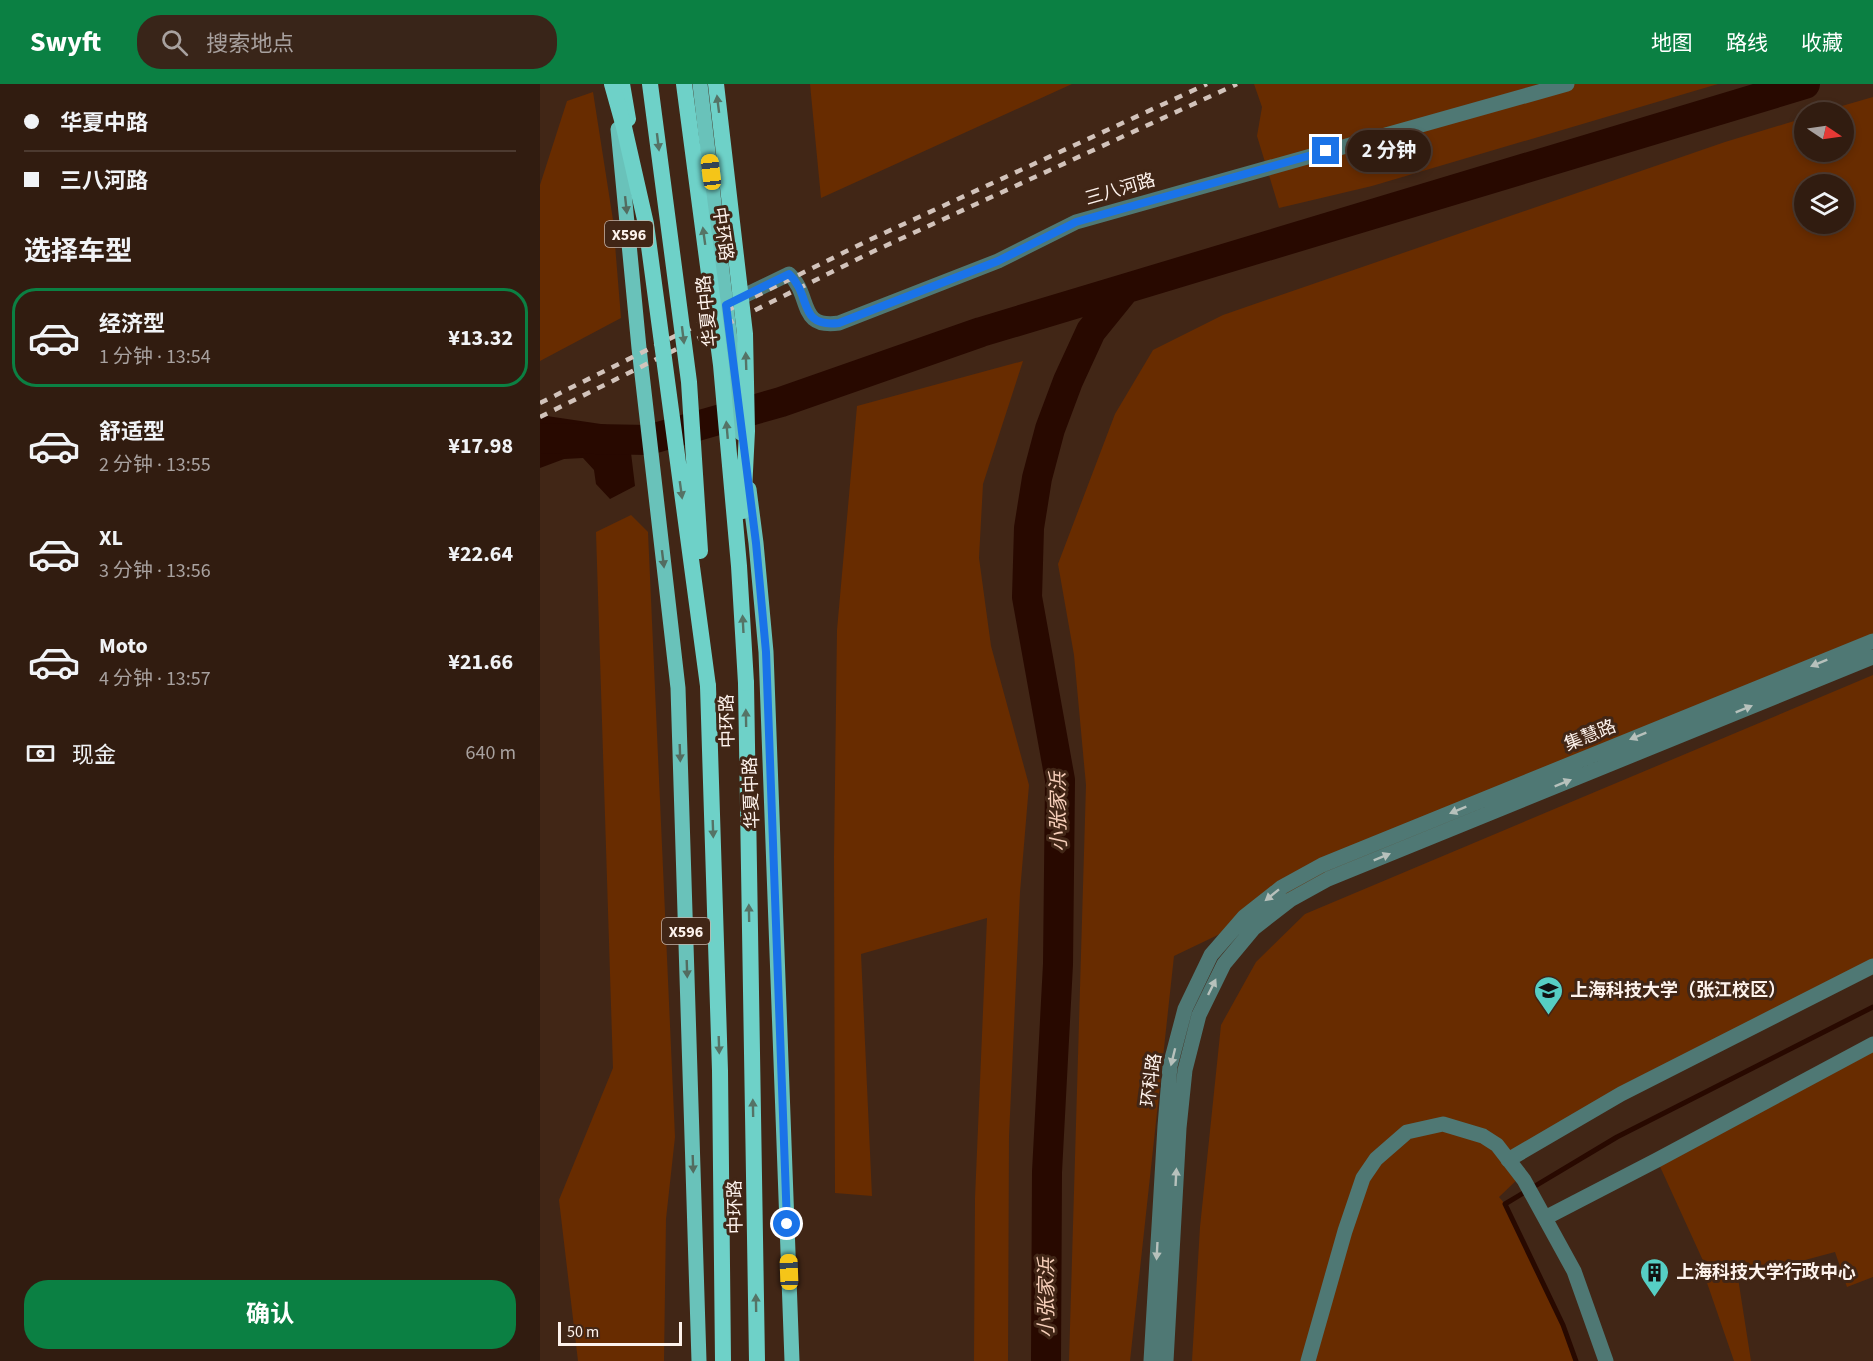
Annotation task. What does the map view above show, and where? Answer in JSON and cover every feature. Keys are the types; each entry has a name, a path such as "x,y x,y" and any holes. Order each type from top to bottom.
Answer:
{"highway":[{"path":"613,84 646,224"},
{"path":"622,84 646,224 708,687"},
{"name":"中环路","path":"650,84 689,382 708,687 720,1071 723,1361"},
{"name":"中环路","path":"684,84 721,365 739,566 746,695 757,1361"},
{"path":"716,84 745,334 747,431 739,566"}],"main road":[{"name":"X596","path":"613,84 643,384 678,688 699,1361"},
{"name":"华夏中路","path":"700,84 732,367 756,543 766,652 792,1361"}],"street":[{"name":"三八河路","path":"726,305 789,274 800,286 807,311 815,321 826,325 839,323 998,261 1076,222 1568,84"},
{"name":"集慧路","path":"1325,872 1873,640"},
{"name":"集慧路","path":"1325,872 1873,657"},
{"name":"环科路","path":"1151,1361 1169,1078 1185,1009 1211,956 1244,917 1282,887 1325,872"},
{"name":"环科路","path":"1166,1361 1182,1093 1185,1070 1199,1015 1224,964 1254,928 1325,872"},
{"path":"1508,1160 1621,1094 1873,966"},
{"path":"1545,1218 1873,1044"},
{"path":"1308,1361 1344,1231 1363,1178 1376,1159 1407,1132 1443,1124 1483,1136 1497,1145 1524,1180 1574,1271 1606,1361"}],"shaded area":[{"path":"810,84 1072,84 821,198"},
{"path":"1254,84 1718,84 1372,186 1279,208 1257,136 1262,107"},
{"path":"593,92 613,220 621,318 540,361 540,185 567,101"},
{"path":"1873,97 1873,641 1599,752 1174,956 1130,1361 1069,1361 1086,785 1074,655 1058,564 1115,414 1153,350 1223,315 1725,142 1794,121 1794,162 1854,162 1854,102"},
{"path":"1023,361 983,484 979,558 991,646 1029,785 1020,892 1009,1137 1008,1361 974,1361 975,1198 987,918 861,954 872,1196 835,1193 834,857 837,630 857,406"},
{"path":"540,415 628,428 635,486 610,499 596,484 594,470 583,458 564,459 540,468"},
{"path":"631,515 648,532 675,1137 666,1219 664,1361 578,1361 559,1200 613,1068 596,532"},
{"name":"上海科技大学（张江校区）","path":"1873,675 1873,966 1508,1160 1521,1176 1499,1197 1505,1204 1563,1325 1576,1361 1192,1361 1200,1227 1221,1025 1256,962 1305,914","holes":["1449,1124 1488,1130 1488,1139"]},
{"path":"1873,1044 1873,1277 1847,1287 1835,1252 1738,1278 1751,1361 1734,1361 1705,1277 1705,1265 1657,1160"}],"waterway":[{"path":"540,438 648,440 781,402 981,332 1805,84"},
{"name":"小张家浜","path":"1046,1361 1047,1172 1058,964 1060,780 1027,597 1029,528 1037,478 1050,429 1068,381 1091,331 1125,289"},
{"path":"1576,1361 1563,1325 1505,1204 1617,1137 1873,1007"}],"railway":[{"path":"540,403 867,241 1207,84"},
{"path":"540,417 872,252 1237,84"}],"place":[{"name":"上海科技大学（张江校区）","path":"1549,1016"},
{"name":"上海科技大学行政中心","path":"1655,1298"}],"route":[{"path":"787,1224 766,652 756,543 732,367 726,305 789,274 800,286 807,311 815,321 826,325 839,323 998,261 1076,222 1326,151"}]}
